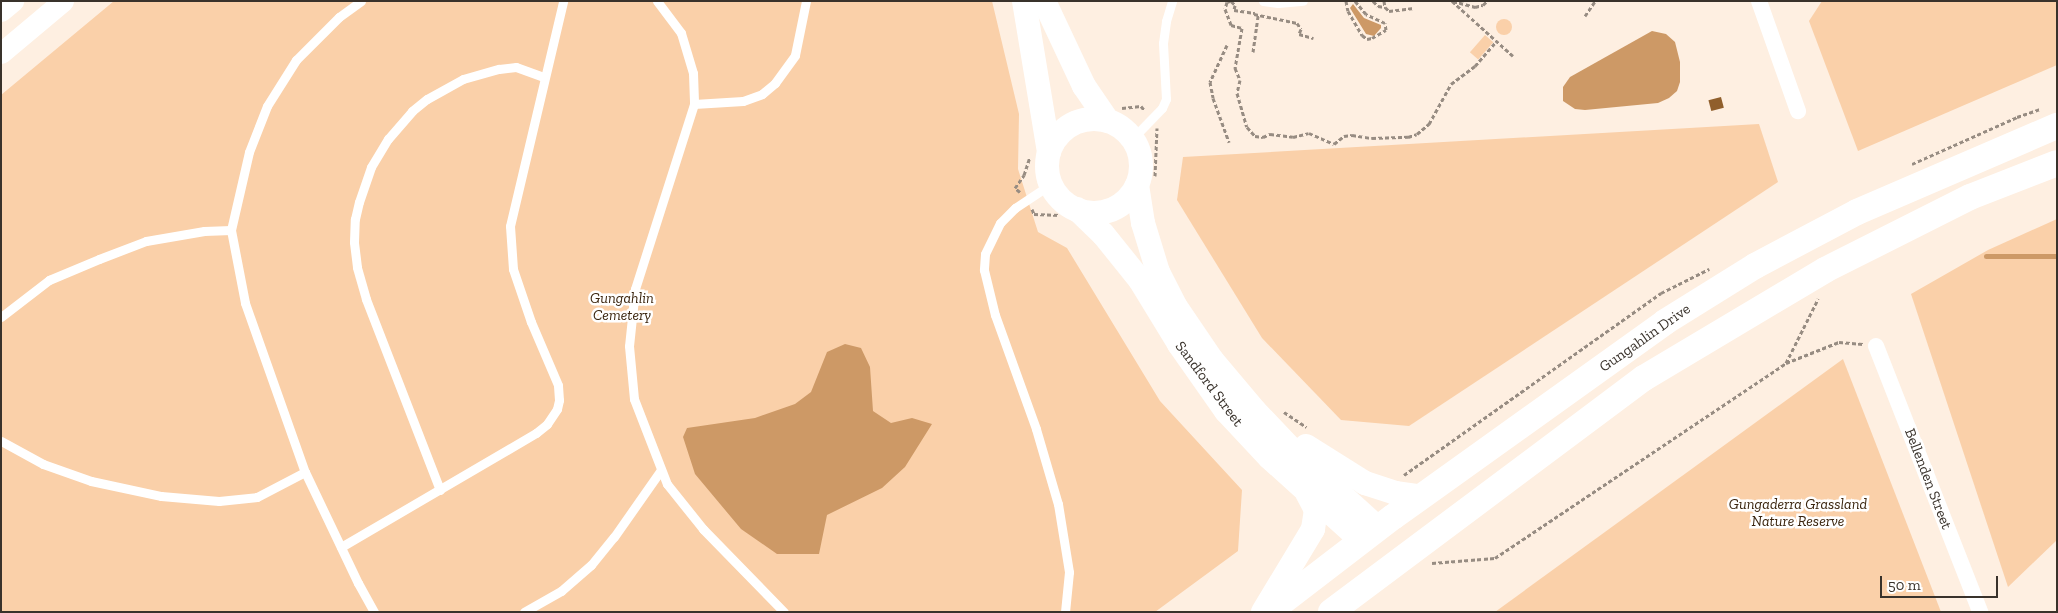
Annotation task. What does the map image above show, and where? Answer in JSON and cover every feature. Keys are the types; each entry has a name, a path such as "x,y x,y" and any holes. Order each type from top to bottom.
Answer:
{"main road":[{"path":"1024,1 1040,152 1051,184 1071,213 1100,212 1112,209 1146,184 1141,161 1132,139 1122,128 1108,121 1096,119 1072,124 1040,152"},
{"path":"1044,1 1084,86 1108,121"},
{"name":"Gungahlin Drive","path":"1269,612 1370,534 1665,322 1755,266 1857,212 2057,126"},
{"path":"1332,612 1644,378 1825,270 1970,197 2057,163"},
{"name":"Sandford Street","path":"1146,184 1150,252 1162,281 1176,307 1212,360 1242,396 1370,534"},
{"name":"Sandford Street","path":"1071,213 1103,234 1140,280 1174,336 1216,398 1269,457 1307,493 1370,534"},
{"path":"1242,396 1281,429 1347,474 1386,490 1422,496"},
{"path":"1263,612 1313,529 1316,510 1307,493"},
{"path":"1370,534 1397,563"}],"street":[{"path":"1,11 12,1"},
{"path":"1,53 63,1"},
{"path":"1759,1 1798,111"},
{"name":"Bellenden Street","path":"1876,346 1980,612"}],"lane":[{"path":"362,1 338,18 296,60 267,106 249,152 232,230 245,304 306,472 374,612"},
{"path":"341,547 536,433 554,415 559,400 558,385 521,296 510,249 510,226 563,1"},
{"path":"657,1 681,33 693,73 694,104 635,289 629,346 634,399 667,484 703,529 784,612"},
{"path":"694,104 743,101 762,94 775,84 795,55 806,1"},
{"path":"1132,139 1162,108 1166,100 1163,43 1166,21 1172,1"},
{"path":"1263,1 1278,3 1303,1"},
{"path":"440,490 363,291 357,267 354,242 355,219 359,202 371,167 388,139 412,111 428,99 463,79 499,69 516,67 544,77"},
{"path":"1051,184 1026,201 1000,223 991,237 985,254 984,270 994,315 1036,429 1058,504 1069,572 1065,612"},
{"path":"1,318 49,280 146,241 204,231 232,230"},
{"path":"1,441 43,464 91,481 161,496 219,501 257,497 306,472"},
{"path":"524,612 561,591 591,565 614,537 661,470"}],"path":[{"path":"1313,38 1299,34 1301,29 1298,23 1234,10 1235,5 1230,1 1227,2 1225,9 1231,25 1242,28 1235,68 1240,80 1237,93 1247,127 1255,136 1263,137 1270,134 1293,137 1308,133 1334,144 1344,136 1352,135 1372,138 1408,137 1417,134 1429,124 1451,84 1475,66 1496,41"},
{"path":"1346,1 1348,11 1362,35 1367,39 1386,30 1385,23 1366,14 1355,1"},
{"path":"1373,1 1378,6 1384,3 1394,12 1414,8"},
{"path":"1452,1 1513,56"},
{"path":"1452,1 1475,7 1483,5 1487,1"},
{"path":"1584,16 1595,1"},
{"path":"1252,52 1256,9"},
{"path":"1227,45 1210,82 1213,98 1230,142"},
{"path":"1146,184 1158,129"},
{"path":"1040,152 1015,188 1034,214 1071,213"},
{"path":"1786,363 1821,292"},
{"path":"1429,563 1495,558 1786,363 1839,342 1876,346"},
{"path":"1277,405 1313,432"}],"green space":[{"name":"Gungahlin Cemetery","path":"114,1 992,1 1019,114 1018,169 1038,232 1067,248 1160,401 1242,490 1238,551 1155,612 1,612 1,95"},
{"path":"1822,1 2057,1 2057,65 1858,151 1809,21"},
{"path":"1501,19 1507,19 1512,24 1510,33 1501,35 1496,30 1496,24"},
{"path":"1485,35 1493,42 1478,60 1470,52"},
{"path":"1759,124 1778,182 1409,426 1341,420 1262,338 1177,200 1183,157"},
{"path":"2057,219 2057,540 2008,587 1911,294 1988,250"},
{"name":"Gungaderra Grassland Nature Reserve","path":"1843,359 1941,612 1495,612 1554,569"}],"shaded area":[{"path":"1353,4 1364,18 1381,25 1381,28 1374,36 1366,34 1350,8"},
{"path":"1652,31 1666,34 1675,42 1680,62 1680,82 1677,91 1669,98 1658,103 1585,110 1575,109 1563,101 1563,87 1570,77"},
{"path":"845,344 861,348 870,367 873,411 891,423 912,418 932,424 905,467 882,488 827,515 819,554 777,554 741,529 695,474 683,437 687,428 755,418 795,404 811,392 827,352"}],"building":[{"path":"1721,97 1724,108 1711,111 1708,100"}],"waterway":[{"path":"1986,256 2057,256"}]}
